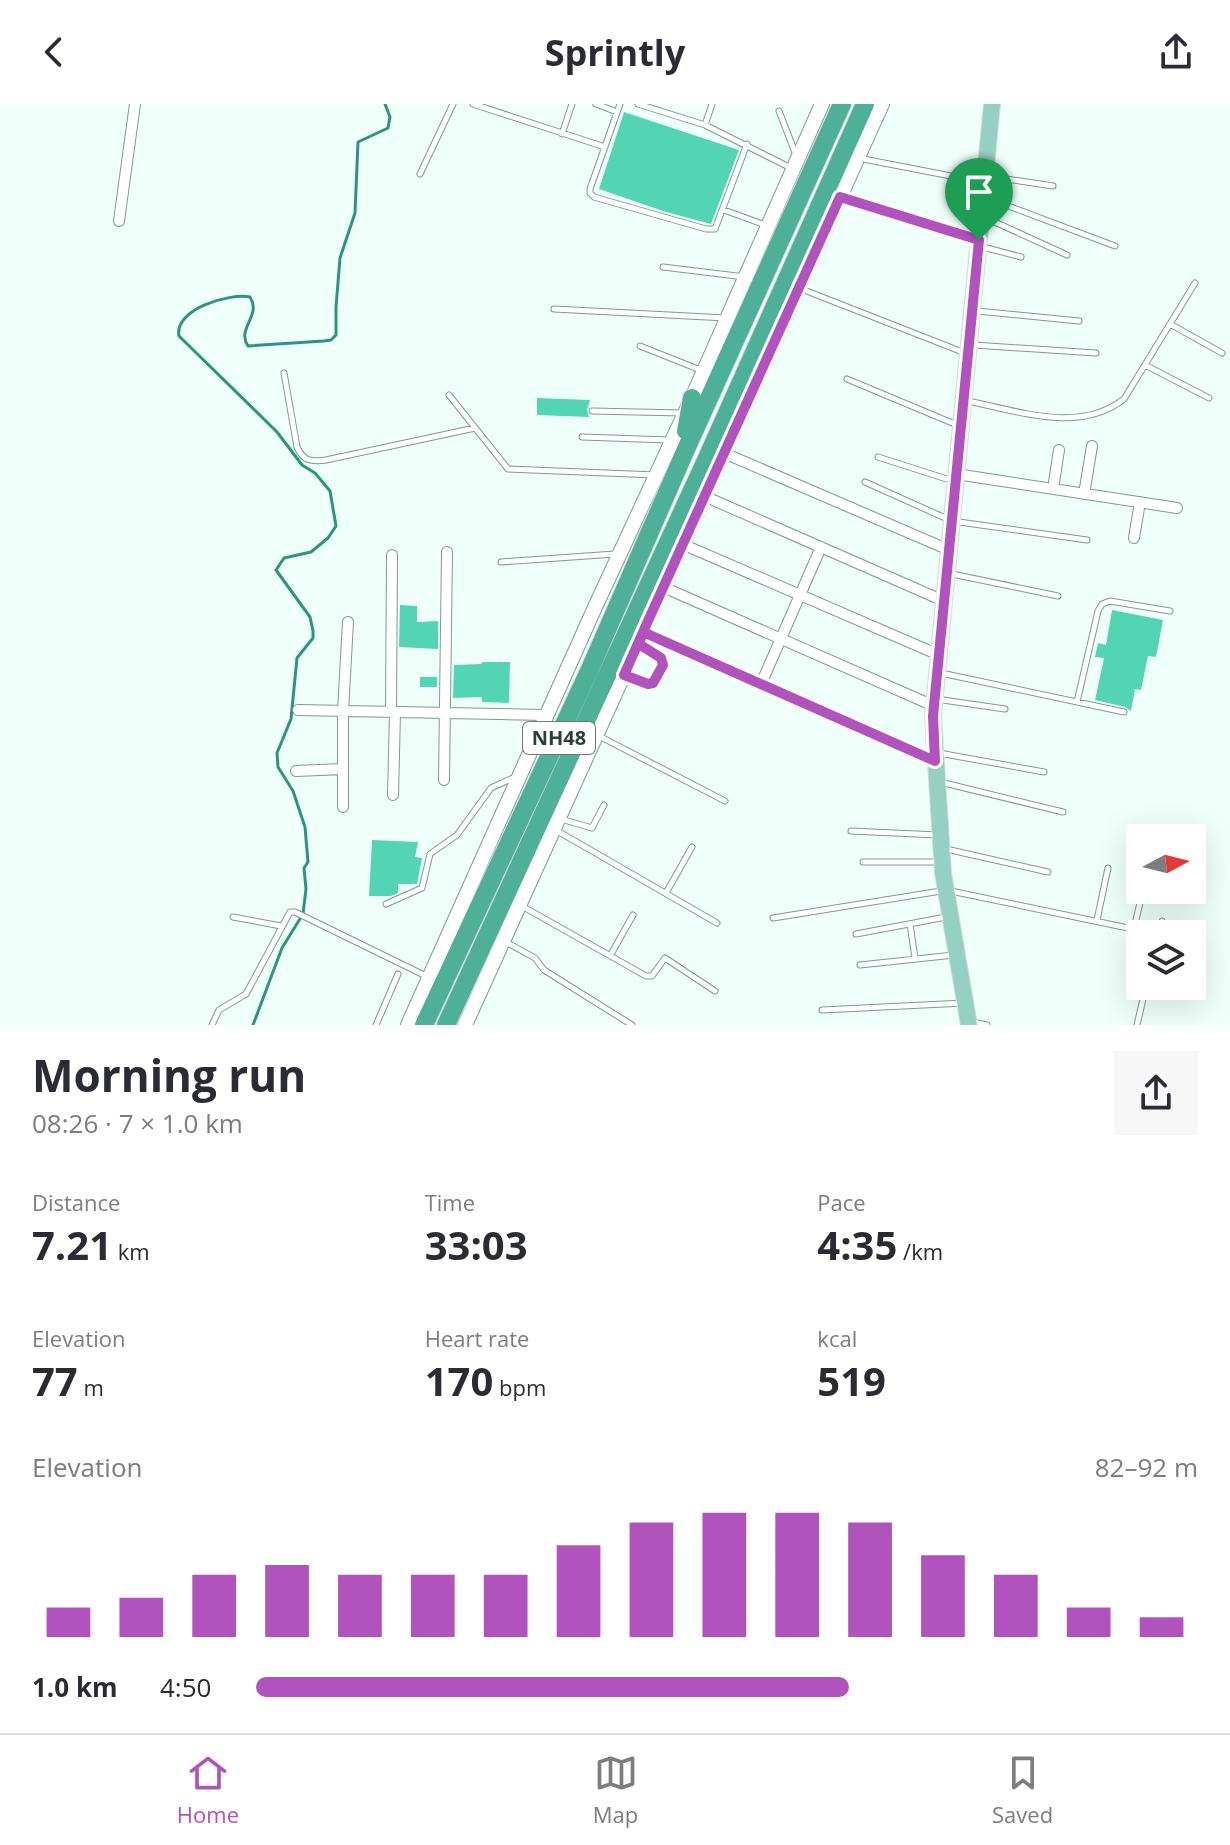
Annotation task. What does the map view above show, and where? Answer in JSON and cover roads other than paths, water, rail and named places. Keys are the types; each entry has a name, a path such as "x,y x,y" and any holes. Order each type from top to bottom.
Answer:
{"highway":[{"name":"NH48","path":"424,1025 590,669 842,104"},
{"name":"NH48","path":"446,1025 698,478 865,104"},
{"path":"679,465 689,406"},
{"path":"698,478 725,450"}],"main road":[{"path":"968,1023 941,848 934,702 992,104"}],"street":[{"path":"119,221 135,104"},
{"path":"408,1025 689,406 822,104"},
{"path":"465,1025 882,104"},
{"path":"1084,494 1092,446"},
{"path":"725,450 949,550"},
{"path":"1053,489 1059,450"},
{"path":"956,478 1177,508"},
{"path":"704,496 944,601"},
{"path":"1134,538 1140,502"},
{"path":"682,544 800,595 938,664"},
{"path":"761,684 821,547"},
{"path":"444,780 447,552"},
{"path":"392,555 393,795"},
{"path":"663,587 934,702"},
{"path":"343,807 343,711 348,622"},
{"path":"641,638 935,756"},
{"path":"298,710 547,715"},
{"path":"296,771 343,769"}],"lane":[{"path":"420,174 453,104"},
{"path":"473,104 605,147"},
{"path":"562,134 572,104"},
{"path":"596,104 617,112"},
{"path":"620,104 590,189 594,197 711,231 718,227 747,144"},
{"path":"638,104 705,125 796,164"},
{"path":"705,125 712,104"},
{"path":"779,111 796,164"},
{"path":"857,158 984,185 1053,186"},
{"path":"984,185 1115,246"},
{"path":"840,197 1021,257"},
{"path":"724,210 768,226"},
{"path":"981,216 1067,255"},
{"path":"663,267 746,277"},
{"path":"963,400 1052,418 1083,417 1114,407 1124,399 1195,283"},
{"path":"798,288 968,349 1096,353"},
{"path":"554,309 727,318"},
{"path":"972,311 1079,321"},
{"path":"1170,324 1222,353"},
{"path":"640,346 704,371"},
{"path":"1145,365 1209,398"},
{"path":"284,373 297,447 307,460 326,460 475,428"},
{"path":"847,379 961,427"},
{"path":"449,395 502,464 516,471 656,475"},
{"path":"592,411 689,406"},
{"path":"582,437 673,440"},
{"path":"878,457 956,478"},
{"path":"865,482 952,521 1087,540"},
{"path":"501,562 620,554"},
{"path":"947,573 1058,596"},
{"path":"1077,702 1102,604 1110,601 1170,611"},
{"path":"624,675 648,684 656,681 663,661 641,638"},
{"path":"938,664 1124,712"},
{"path":"934,702 1005,709"},
{"path":"596,735 725,801"},
{"path":"935,756 1044,772"},
{"path":"386,904 422,888 430,854 457,835 491,788 520,776"},
{"path":"936,781 1063,812"},
{"path":"556,823 592,828 604,805"},
{"path":"556,823 717,923"},
{"path":"851,831 1048,872"},
{"path":"666,893 692,847"},
{"path":"863,862 941,848"},
{"path":"1097,920 1108,868"},
{"path":"773,918 946,890 1133,928 1139,904"},
{"path":"519,905 649,977 662,960 668,959 715,991"},
{"path":"212,1025 222,1007 246,994 288,913 295,912 313,920 429,978"},
{"path":"610,956 633,915"},
{"path":"856,934 950,916"},
{"path":"233,917 281,926"},
{"path":"910,924 915,959"},
{"path":"503,940 535,958 544,970 632,1025"},
{"path":"860,965 957,955"},
{"path":"376,1025 398,974"},
{"path":"1137,1025 1143,1000"},
{"path":"822,1010 965,1003"},
{"path":"968,1023 987,1025"}],"waterway":[{"path":"253,1025 282,948 303,914 306,889 304,868 308,862 305,827 293,791 278,767 277,753 291,719 297,658 313,638 313,631 310,617 276,570 284,558 311,552 328,538 336,526 330,491 315,473 302,465 277,432 179,336 180,326 185,318 205,305 241,296 250,297 253,304 245,333 248,346 324,341 336,335 340,258 355,213 358,142 388,128 390,117 385,104"}]}
